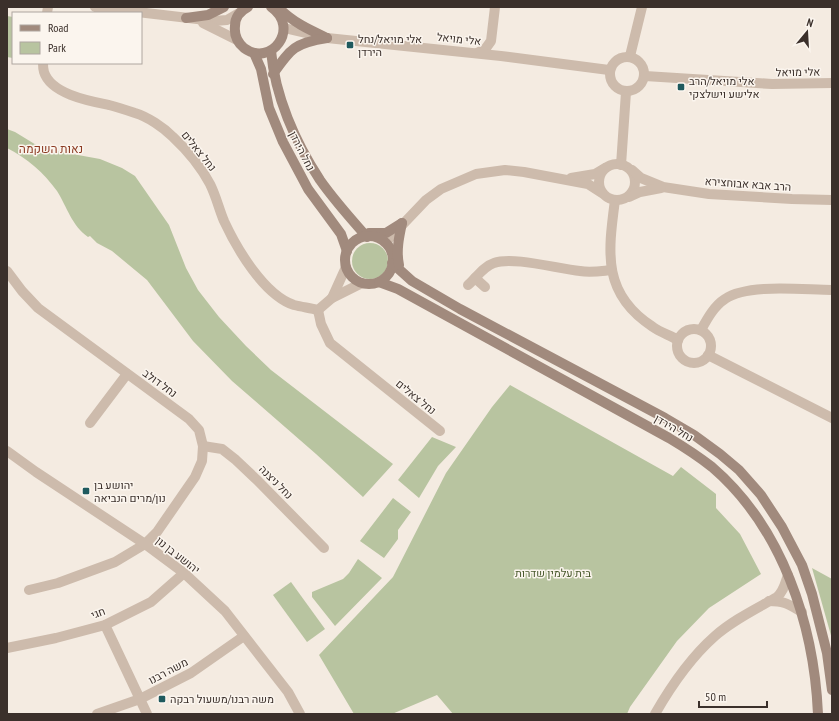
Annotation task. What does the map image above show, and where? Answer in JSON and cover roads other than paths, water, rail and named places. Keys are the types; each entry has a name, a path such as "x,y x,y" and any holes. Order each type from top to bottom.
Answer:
{"main road":[{"path":"186,18 208,15 224,7"},
{"path":"244,9 235,25 237,40 242,46 254,53 265,53 271,50 280,41 284,28 280,16 271,7"},
{"path":"278,7 299,25 328,38"},
{"path":"273,74 292,49 307,41 328,38"},
{"name":"נחל הירדן","path":"271,50 273,74 281,101 306,156 321,181 365,235"},
{"name":"נחל הירדן","path":"254,53 260,69 269,108 283,142 308,189 341,234 347,251"},
{"path":"402,223 396,266 390,270 386,277 374,284 362,283 355,280 349,274 345,258 347,251 355,241 365,235 386,233 402,223"},
{"path":"365,235 373,237 384,243 391,252 396,266"},
{"name":"נחל הירדן","path":"396,266 412,281 460,309 665,418 720,454 739,470 761,495 782,526 802,565 812,594 827,653 832,690"},
{"name":"נחל הירדן","path":"379,282 398,289 669,438 695,454 713,468 747,505 772,540 782,560 802,612 812,658 818,714"}],"street":[{"path":"95,7 136,12"},
{"path":"494,7 491,41 494,49 501,56"},
{"path":"630,56 642,7"},
{"path":"142,13 214,21 227,20 244,9"},
{"path":"186,18 206,24 237,40"},
{"name":"אלי מויאל","path":"284,28 328,38 477,53 609,70"},
{"path":"477,53 486,48 491,41"},
{"path":"624,56 630,56 639,60 645,76 637,88 626,92 614,84 611,80 609,70 615,61 624,56"},
{"name":"נחל צאלים","path":"43,64 44,72 48,80 64,92 83,100 110,105 137,113 156,123 173,136 199,167 210,185 230,231 256,274 270,290 293,305 318,310 330,343 440,431"},
{"name":"אלי מויאל","path":"645,76 772,84 832,83"},
{"path":"621,165 626,92"},
{"path":"384,243 426,200 442,189 476,174 505,170 565,179 588,184 607,198 621,200 632,194 636,182 632,170 626,166 611,164 601,172 599,187 602,193"},
{"path":"565,179 594,174 606,168"},
{"name":"הרב אבא אבוחצירא","path":"632,170 640,178 663,187 709,194 832,200"},
{"name":"הרב אבא אבוחצירא","path":"627,198 640,192 663,187"},
{"path":"616,200 610,248 611,270 617,287 624,300 637,314 653,327 678,340"},
{"path":"485,287 472,282 492,263 502,260 524,262 580,272 611,270"},
{"path":"332,298 346,266"},
{"name":"נחל דולב","path":"7,271 22,291 38,308 189,419 199,430 203,446 202,460 195,478 157,532 145,544 116,562 58,583 29,590"},
{"path":"318,310 332,298 362,283"},
{"path":"701,330 709,315 725,299 739,292 754,289 832,290"},
{"path":"689,329 701,330 709,338 711,344 708,355 702,361 696,363 684,360 677,351 676,345 678,340 684,332 689,329"},
{"path":"708,355 832,418"},
{"path":"90,423 127,374"},
{"name":"נחל ניצנה","path":"203,446 222,449 236,460 324,548"},
{"name":"יהושע בן נון","path":"7,451 145,544 184,573 225,611 288,692 300,714"},
{"name":"חגי","path":"7,648 56,638 105,624 151,602 184,573"},
{"path":"655,714 686,666 700,650 730,625 781,593 788,575"},
{"path":"769,601 781,601 802,612"},
{"path":"105,624 147,714"},
{"name":"משה רבנו","path":"97,714 140,699 191,673 244,636"}],"place":[{"name":"אלי מויאל/נחל הירדן","path":"350,45"},
{"name":"אלי מויאל/הרב אלישע וישלצקי","path":"681,87"},
{"name":"יהושע בן נון/מרים הנביאה","path":"86,491"},
{"name":"משה רבנו/משעול רבקה","path":"162,699"}],"district":[{"name":"נאות השקמה","path":"51,149"}],"park label":[{"name":"בית עלמין שדרות","path":"553,573"}]}
